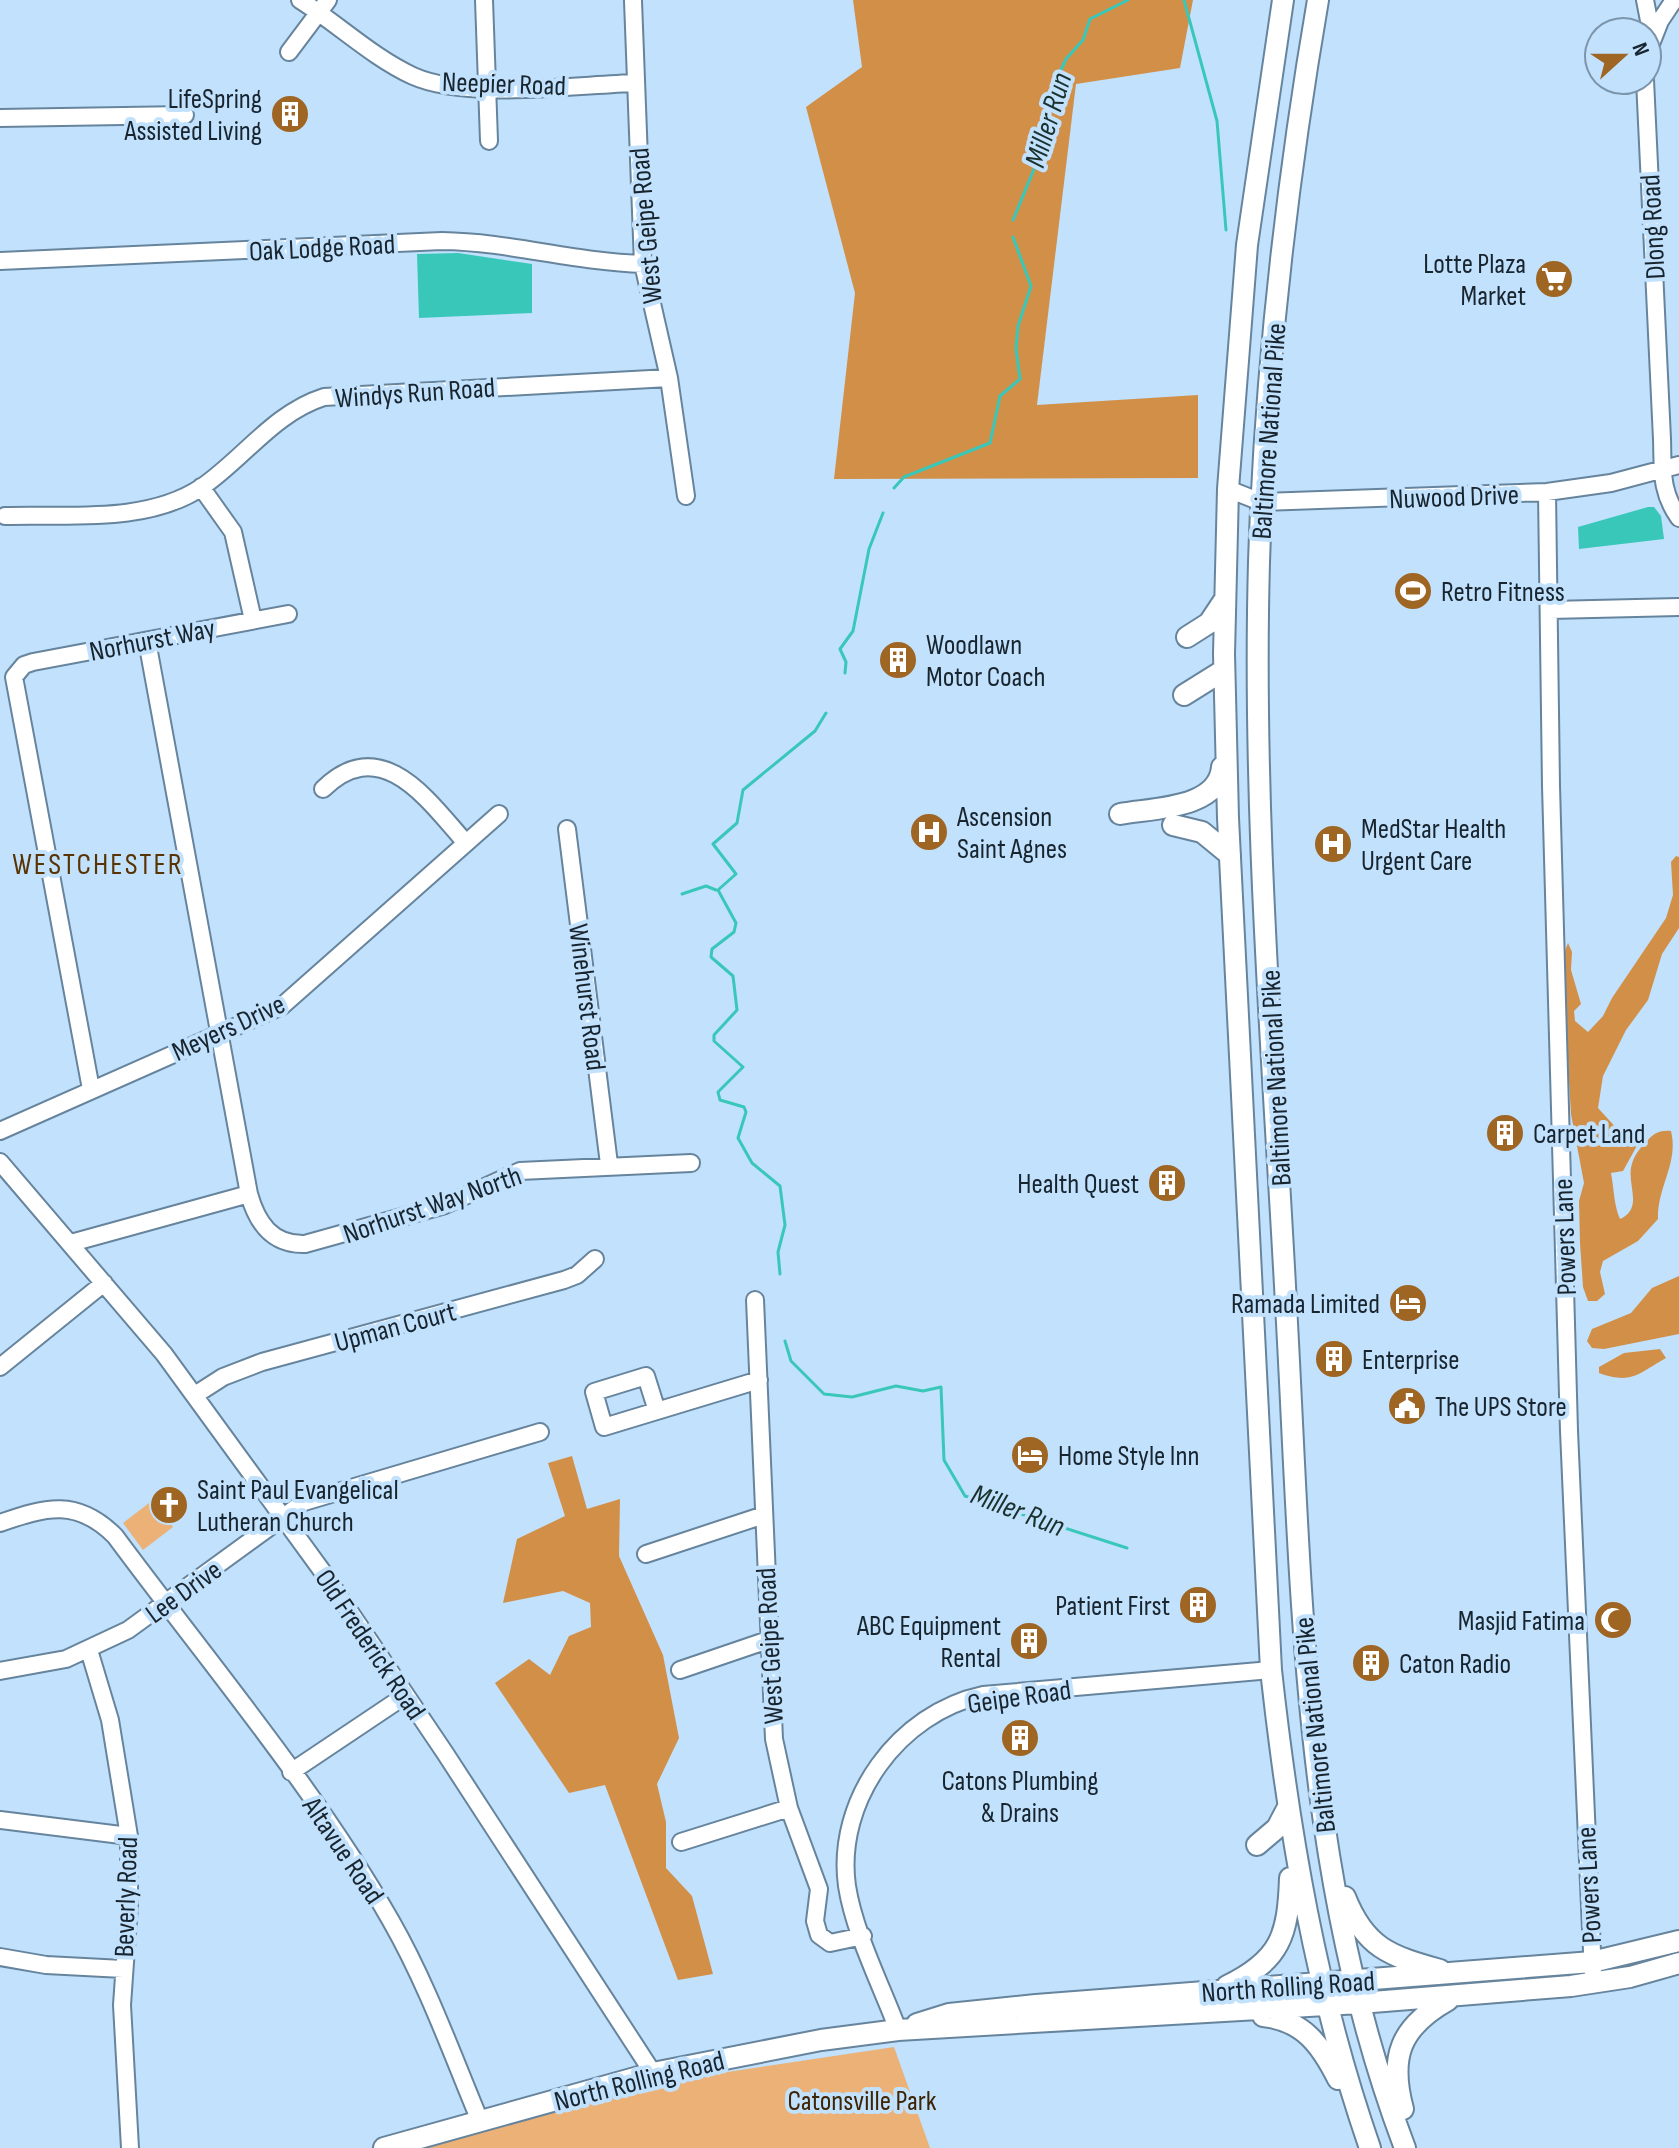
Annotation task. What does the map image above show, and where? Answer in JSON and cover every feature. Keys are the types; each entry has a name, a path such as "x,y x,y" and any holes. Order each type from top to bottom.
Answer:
{"main road":[{"name":"Baltimore National Pike","path":"1283,0 1247,245 1228,489 1224,599 1225,739 1271,1670 1291,1834 1325,1994 1368,2142"},
{"name":"Baltimore National Pike","path":"1318,0 1282,239 1261,502 1258,633 1263,846 1303,1628 1327,1853 1360,2003 1405,2148"},
{"path":"1184,695 1224,662 1187,637 1209,623 1224,599"},
{"path":"1120,814 1210,794 1221,780 1225,739"},
{"path":"1173,825 1202,832 1230,855"},
{"path":"1257,1845 1277,1828 1287,1809"},
{"path":"1218,1990 1259,1968 1280,1942 1290,1906 1291,1834"},
{"path":"1327,1853 1354,1921 1367,1938 1396,1956 1456,1974"},
{"name":"North Rolling Road","path":"384,2148 653,2073 821,2040 898,2030 1207,2013 1325,1994 1355,1982 1456,1974 1593,1972 1679,1941"},
{"name":"North Rolling Road","path":"898,2030 949,2014 1218,1990 1325,1994 1360,2003 1454,1996 1593,1972 1679,1963"},
{"path":"1413,2148 1399,2095 1398,2053 1423,2014 1454,1996"},
{"path":"1207,2013 1282,2018 1308,2033 1327,2057 1368,2142"}],"street":[{"name":"Neepier Road","path":"300,0 324,6 379,56 416,77 452,86 486,88 635,83"},
{"path":"484,0 489,141"},
{"path":"1663,18 1674,0"},
{"name":"West Geipe Road","path":"633,1 643,264 669,378 686,496"},
{"path":"289,52 324,6"},
{"name":"Dlong Road","path":"1646,96 1662,439 1660,470"},
{"path":"0,118 185,115"},
{"name":"Oak Lodge Road","path":"0,261 442,241 475,242 591,261 643,264"},
{"name":"Windys Run Road","path":"5,516 145,509 175,501 201,487 283,418 324,397 669,378"},
{"name":"Nuwood Drive","path":"1228,489 1261,502 1547,492 1611,483 1679,465"},
{"path":"1660,470 1662,485 1679,518"},
{"path":"201,487 233,532 253,620"},
{"name":"Powers Lane","path":"1547,492 1569,1431 1593,1972"},
{"path":"1550,610 1679,607"},
{"name":"Norhurst Way","path":"91,1089 14,686 17,670 33,662 288,614"},
{"path":"147,641 219,1033"},
{"path":"323,789 332,779 352,771 378,768 392,772 419,789 465,842"},
{"name":"Meyers Drive","path":"0,1131 290,999 499,814"},
{"name":"Winehurst Road","path":"567,829 609,1164"},
{"name":"Norhurst Way North","path":"219,1033 249,1194 264,1229 283,1241 305,1244 445,1205 520,1171 609,1164 691,1163"},
{"name":"Old Frederick Road","path":"0,1162 71,1243 195,1395 406,1695 653,2073"},
{"path":"71,1243 249,1194"},
{"name":"Upman Court","path":"195,1395 223,1377 262,1362 564,1280 577,1275 595,1259"},
{"path":"0,1367 104,1283"},
{"name":"West Geipe Road","path":"755,1300 770,1710 789,1808 819,1889 815,1921 819,1935 830,1943 863,1936"},
{"path":"657,1411 759,1380"},
{"name":"Lee Drive","path":"0,1671 52,1662 89,1650 128,1630 304,1502 540,1432"},
{"name":"Altavue Road","path":"0,1523 44,1509 60,1508 88,1514 115,1536 291,1772 393,1924 480,2121"},
{"path":"646,1554 764,1515"},
{"path":"680,1670 768,1640"},
{"name":"Beverly Road","path":"89,1650 110,1720 129,1836 129,1905 122,2005 130,2148"},
{"name":"Geipe Road","path":"898,2030 847,1886 852,1822 877,1767 919,1723 967,1699 983,1695 1271,1670"},
{"path":"291,1772 406,1695"},
{"path":"681,1842 789,1808"},
{"path":"0,1820 69,1831 129,1836"},
{"path":"0,1957 46,1965 123,1969"}],"green space":[{"path":"153,1500 173,1527 143,1550 123,1523"},
{"name":"Catonsville Park","path":"894,2047 930,2148 401,2148 621,2088"}],"shaded area":[{"path":"853,0 1193,0 1180,68 1076,84 1037,405 1198,395 1198,478 834,479 855,293 806,107 862,67"},
{"path":"458,253 532,264 532,313 419,318 417,254"},
{"path":"1654,507 1661,516 1664,539 1579,549 1578,527"},
{"path":"1676,856 1679,857 1679,928 1662,954 1648,1000 1626,1030 1603,1076 1598,1108 1619,1131 1632,1134 1639,1142 1623,1171 1611,1173 1620,1219 1633,1203 1631,1168 1637,1152 1658,1132 1671,1131 1672,1154 1658,1219 1638,1241 1603,1261 1600,1272 1605,1294 1597,1301 1588,1301 1583,1287 1580,1243 1579,1201 1584,1183 1571,1114 1562,959 1568,943 1572,952 1571,970 1581,1004 1574,1011 1575,1021 1588,1032 1603,1016 1666,918 1673,895 1671,862"},
{"path":"1679,1276 1679,1334 1604,1349 1592,1348 1587,1341 1592,1329 1631,1313 1652,1288"},
{"path":"1660,1349 1666,1358 1635,1376 1620,1378 1599,1373 1599,1367 1624,1353"},
{"path":"572,1456 587,1509 620,1499 619,1556 663,1655 679,1738 657,1784 666,1822 666,1868 692,1896 713,1974 678,1980 605,1785 569,1793 495,1683 529,1659 550,1675 569,1636 591,1627 590,1603 563,1591 503,1603 517,1539 565,1516 548,1463"}],"waterway":[{"name":"Miller Run","path":"1013,220 1039,157 1058,76 1066,59 1083,40 1090,19 1128,0"},
{"path":"1184,0 1217,121 1226,230"},
{"name":"Miller Run","path":"894,488 904,477 990,443 1000,396 1020,379 1016,349 1018,326 1031,286 1013,237"},
{"name":"Miller Run","path":"845,673 846,662 840,649 853,631 869,549 883,513"},
{"name":"Miller Run","path":"780,1274 778,1252 785,1225 780,1186 752,1163 738,1138 746,1112 744,1107 720,1100 718,1092 743,1067 714,1041 714,1035 737,1010 733,976 711,957 712,949 734,932 736,923 718,890 736,874 713,844 737,823 743,790 815,731 826,713"},
{"path":"682,894 706,886 716,890"},
{"name":"Miller Run","path":"785,1341 791,1361 824,1394 852,1397 896,1386 923,1391 941,1387 944,1460 965,1496 1127,1548"}],"place":[{"name":"LifeSpring Assisted Living","path":"290,114"},
{"name":"Lotte Plaza Market","path":"1554,279"},
{"name":"Retro Fitness","path":"1413,591"},
{"name":"Woodlawn Motor Coach","path":"898,660"},
{"name":"Ascension Saint Agnes","path":"929,832"},
{"name":"MedStar Health Urgent Care","path":"1333,844"},
{"name":"Carpet Land","path":"1505,1133"},
{"name":"Health Quest","path":"1167,1183"},
{"name":"Ramada Limited","path":"1408,1303"},
{"name":"Enterprise","path":"1334,1359"},
{"name":"The UPS Store","path":"1407,1406"},
{"name":"Home Style Inn","path":"1030,1455"},
{"name":"Saint Paul Evangelical Lutheran Church","path":"169,1505"},
{"name":"Patient First","path":"1198,1605"},
{"name":"Masjid Fatima","path":"1613,1620"},
{"name":"ABC Equipment Rental","path":"1029,1641"},
{"name":"Caton Radio","path":"1371,1663"},
{"name":"Catons Plumbing & Drains","path":"1020,1738"}],"district":[{"name":"WESTCHESTER","path":"98,864"}]}
